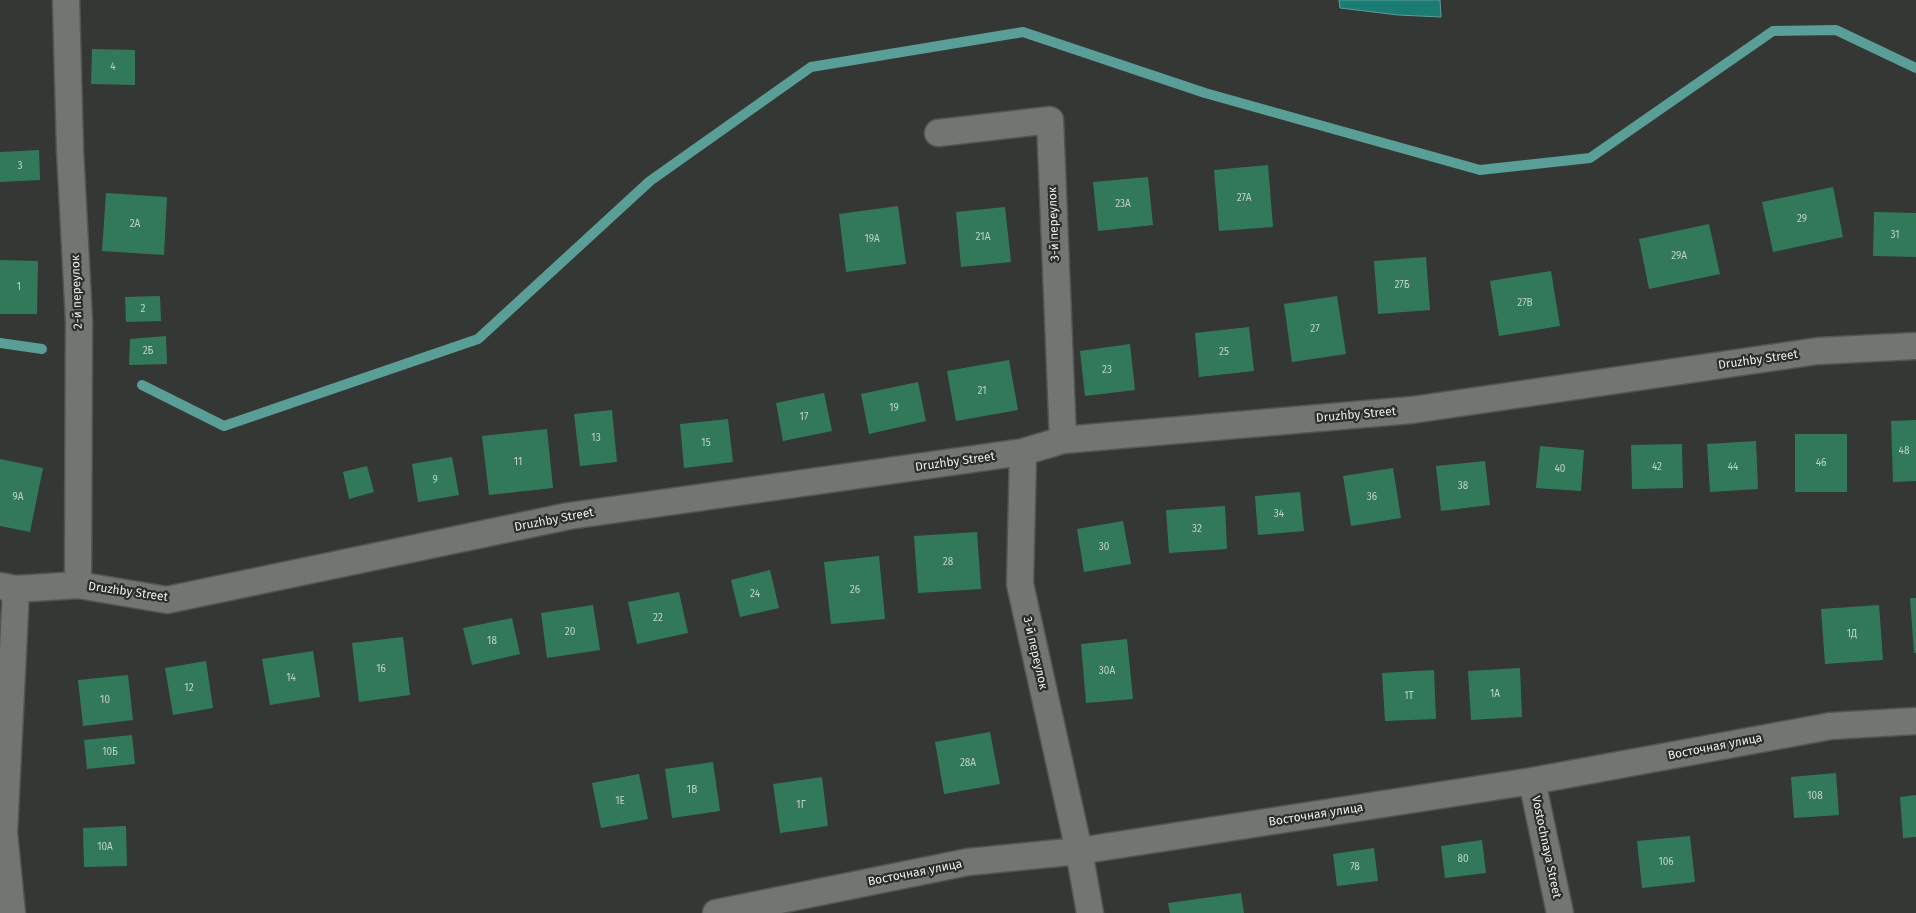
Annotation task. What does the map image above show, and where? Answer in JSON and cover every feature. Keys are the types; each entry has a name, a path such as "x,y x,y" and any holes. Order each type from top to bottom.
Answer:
{"street":[{"name":"2-й переулок","path":"66,0 70,150 79,321 78,585"},
{"name":"3-й переулок","path":"938,133 1050,120 1063,440"},
{"name":"Druzhby Street","path":"8,588 78,585 167,600 569,516 1023,452 1063,440 1412,410 1818,351 1916,346"},
{"name":"3-й переулок","path":"1023,452 1020,584 1079,851 1090,913"},
{"path":"8,588 4,833 12,913"},
{"name":"Восточная улица","path":"716,913 968,862 1079,851 1532,781 1830,726 1916,720"},
{"name":"Vostochnaya Street","path":"1532,781 1560,913"}],"water":[{"path":"1339,0 1440,0 1441,17 1398,15 1340,8"}],"building":[{"path":"92,49 135,50 135,85 91,84"},
{"path":"39,150 40,180 0,182 0,152"},
{"path":"1268,165 1273,227 1219,231 1214,170"},
{"path":"1148,177 1153,225 1098,231 1093,182"},
{"path":"1833,187 1843,237 1773,252 1762,202"},
{"path":"106,193 167,197 164,255 102,251"},
{"path":"898,206 906,264 846,272 839,214"},
{"path":"1005,207 1011,262 961,267 956,212"},
{"path":"1874,212 1916,213 1916,257 1873,256"},
{"path":"1709,224 1720,274 1649,289 1639,239"},
{"path":"1426,257 1430,310 1378,314 1374,261"},
{"path":"0,260 38,261 37,314 0,314"},
{"path":"1551,271 1560,326 1499,336 1490,281"},
{"path":"160,296 161,321 126,322 125,297"},
{"path":"1337,296 1346,354 1292,362 1284,304"},
{"path":"1249,327 1254,371 1199,377 1195,333"},
{"path":"166,336 167,364 129,365 130,339"},
{"path":"1130,344 1135,390 1085,396 1080,351"},
{"path":"1009,360 1018,410 956,421 947,371"},
{"path":"918,382 926,421 869,434 861,394"},
{"path":"824,393 832,431 783,441 776,403"},
{"path":"612,410 617,462 580,466 574,414"},
{"path":"728,419 733,462 684,468 680,424"},
{"path":"1916,420 1916,481 1893,482 1891,421"},
{"path":"547,429 553,488 489,495 482,436"},
{"path":"1795,434 1847,434 1847,492 1795,492"},
{"path":"1756,441 1758,489 1710,492 1707,444"},
{"path":"1682,444 1683,488 1632,489 1631,445"},
{"path":"1540,446 1584,450 1581,491 1536,488"},
{"path":"452,457 459,495 418,502 412,464"},
{"path":"0,459 43,468 30,532 0,526"},
{"path":"1485,461 1490,505 1441,511 1436,466"},
{"path":"367,466 374,492 349,499 343,472"},
{"path":"1393,468 1401,518 1351,526 1343,476"},
{"path":"1300,492 1304,531 1258,535 1255,496"},
{"path":"1225,506 1227,549 1169,553 1166,510"},
{"path":"1123,521 1131,564 1084,572 1077,529"},
{"path":"977,532 981,589 918,593 914,536"},
{"path":"879,556 885,619 831,624 824,562"},
{"path":"770,570 779,608 740,617 731,580"},
{"path":"679,592 688,633 637,644 628,602"},
{"path":"1910,598 1916,598 1916,653 1914,653"},
{"path":"593,605 600,650 547,658 541,613"},
{"path":"1879,605 1883,660 1825,664 1821,609"},
{"path":"512,618 520,654 472,665 463,628"},
{"path":"403,637 410,695 359,702 352,643"},
{"path":"1127,639 1133,699 1086,703 1081,644"},
{"path":"313,651 320,697 270,705 262,659"},
{"path":"206,661 213,708 173,715 165,668"},
{"path":"1520,668 1522,717 1471,720 1468,671"},
{"path":"1434,670 1436,719 1385,721 1382,673"},
{"path":"128,675 133,720 83,726 78,680"},
{"path":"990,732 1000,784 944,794 935,742"},
{"path":"132,735 135,764 87,769 84,740"},
{"path":"713,762 720,811 672,818 665,769"},
{"path":"1836,773 1839,815 1794,818 1791,777"},
{"path":"639,774 648,819 601,828 592,783"},
{"path":"822,777 828,826 780,833 773,784"},
{"path":"1916,795 1916,837 1903,838 1900,797"},
{"path":"126,826 127,866 84,867 83,828"},
{"path":"1690,836 1695,882 1642,888 1637,841"},
{"path":"1482,840 1486,873 1445,878 1441,846"},
{"path":"1374,848 1378,881 1337,886 1333,854"},
{"path":"1241,893 1244,913 1170,913 1168,903"}],"waterway":[{"path":"142,385 224,426 478,339 650,181 811,67 1023,32 1205,93 1480,170 1590,158 1773,31 1836,30 1916,68"},
{"path":"0,343 42,349"}]}
